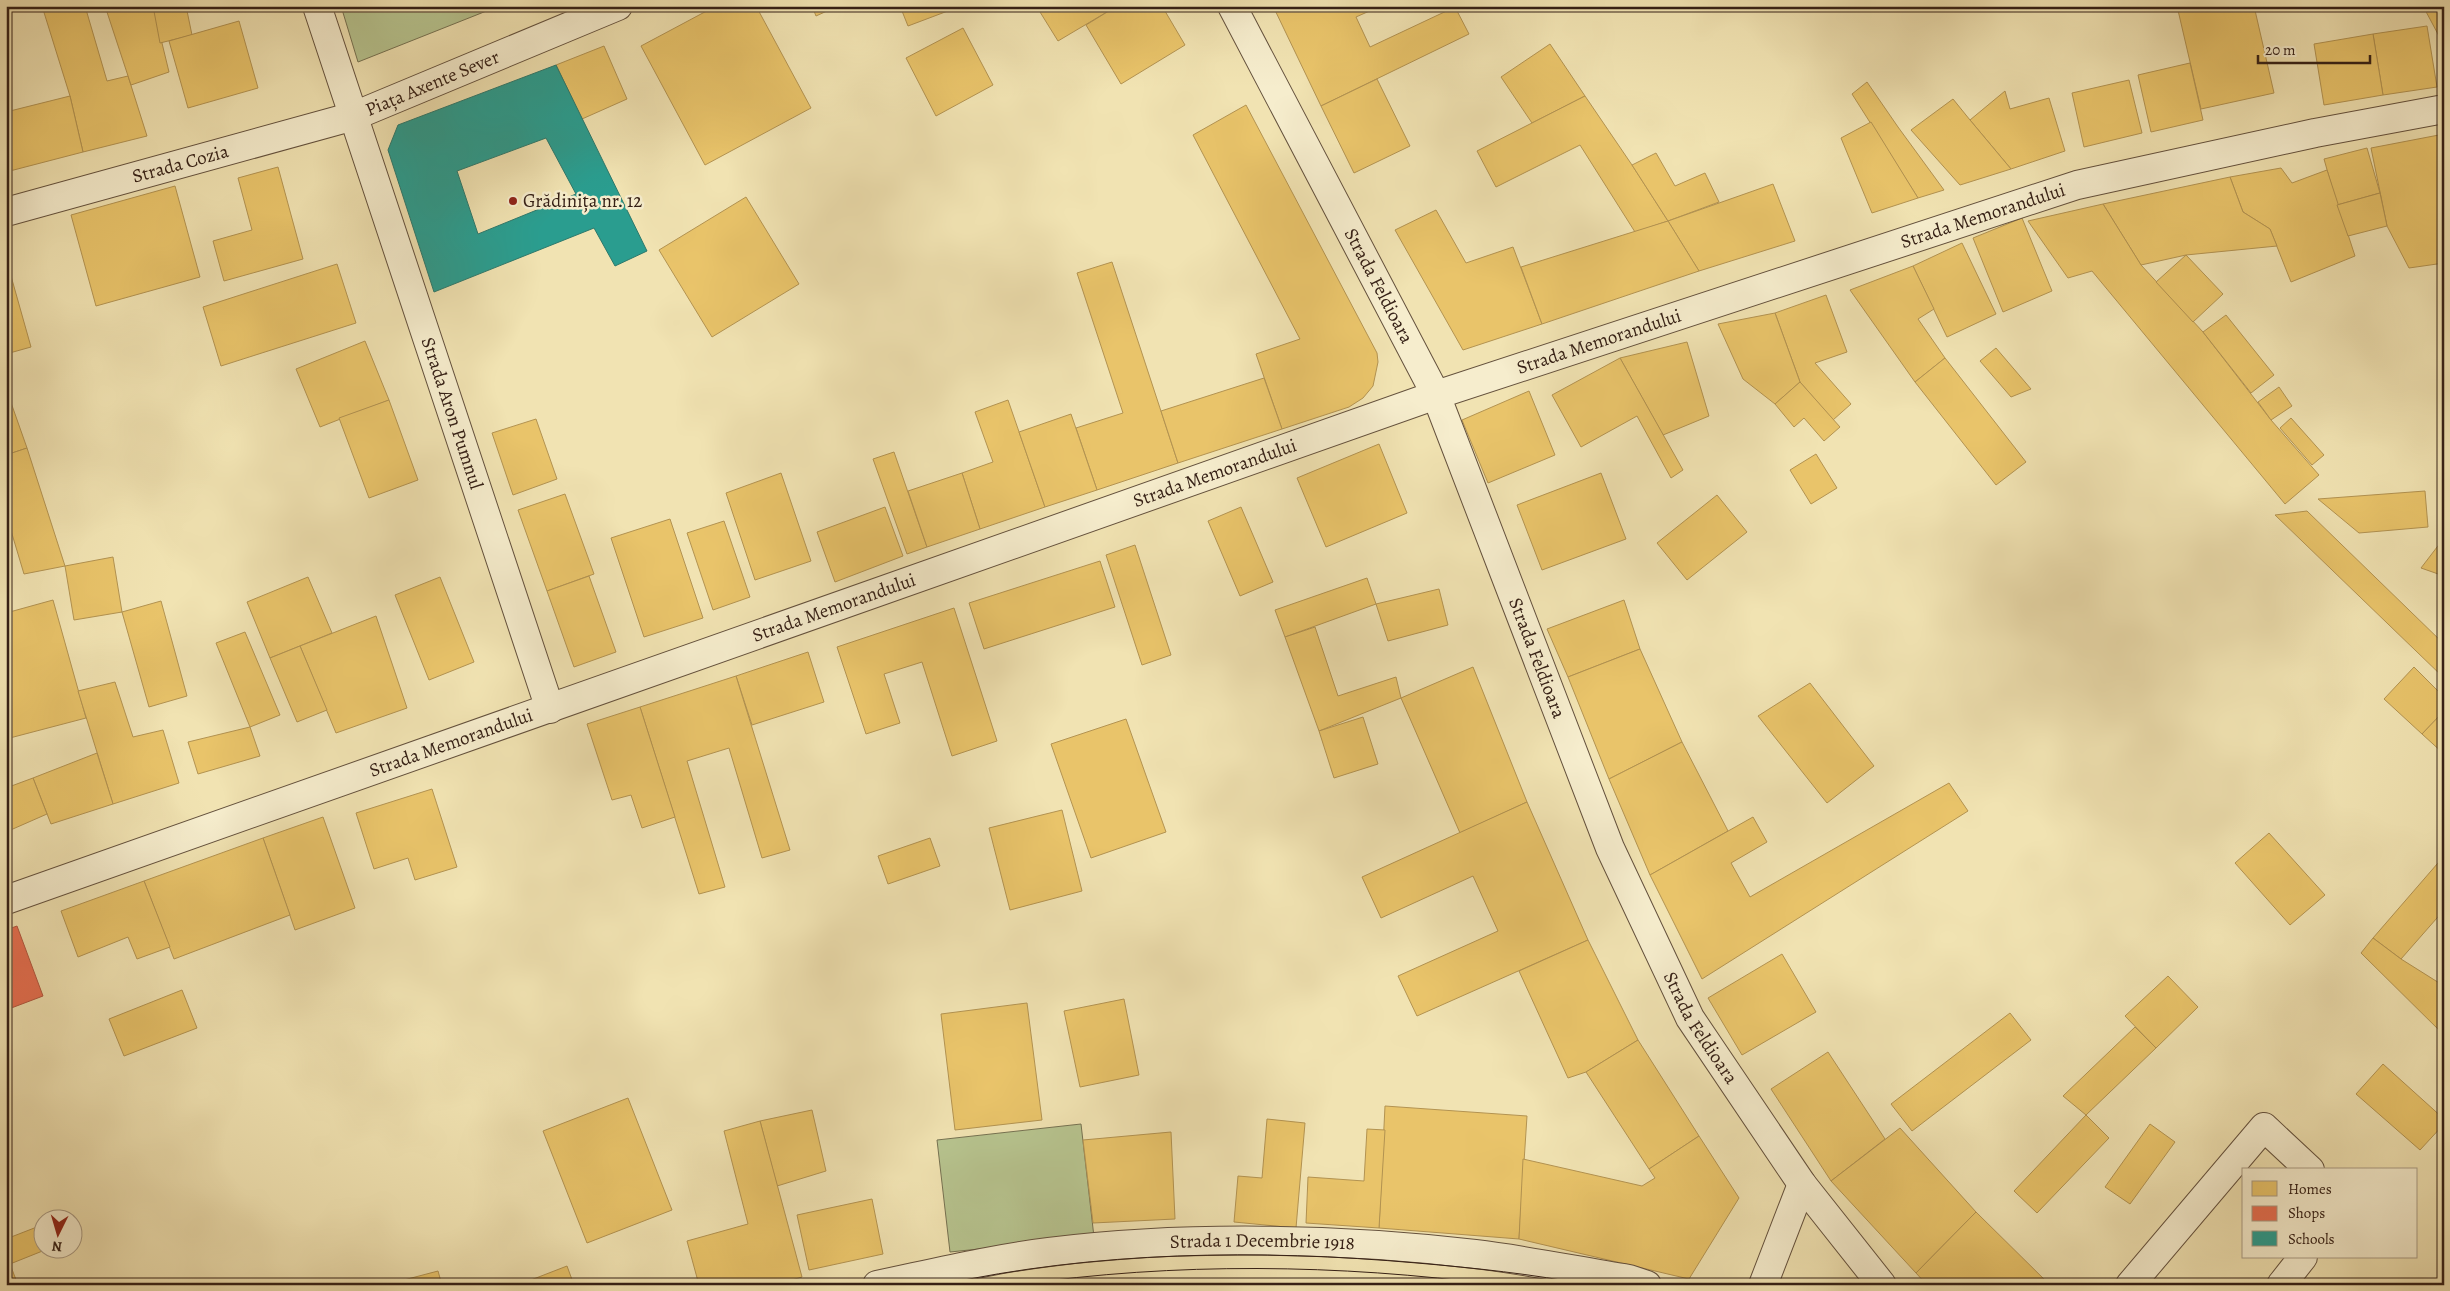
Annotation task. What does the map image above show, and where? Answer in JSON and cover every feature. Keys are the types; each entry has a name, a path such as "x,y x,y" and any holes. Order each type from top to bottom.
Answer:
{"street":[{"name":"Piața Axente Sever","path":"317,6 354,116 618,6"},
{"name":"Strada Feldioara","path":"1232,6 1436,395 1610,848 1690,1018 1802,1184 1882,1285"},
{"name":"Strada Memorandului","path":"6,900 1436,395 2077,184 2444,109"},
{"name":"Strada Cozia","path":"6,212 354,116"},
{"name":"Strada Aron Pumnul","path":"354,116 550,709"},
{"path":"2130,1285 2264,1127 2308,1168"},
{"path":"1763,1285 1802,1184"},
{"name":"Strada 1 Decembrie 1918","path":"877,1285 970,1264 1049,1252 1158,1244 1237,1242 1394,1246 1467,1253 1629,1279 1647,1285"},
{"path":"2281,1285 2302,1258"}],"green space":[{"path":"341,6 499,6 358,62"},
{"path":"1081,1124 1094,1237 950,1252 937,1140"}],"building: Homes":[{"path":"42,6 85,6 107,81 128,76 147,136 83,152 70,96"},
{"path":"105,6 153,6 169,72 131,85"},
{"path":"153,6 186,6 192,35 160,43"},
{"path":"716,6 756,6 811,108 705,165 641,46"},
{"path":"812,6 838,6 816,16"},
{"path":"900,6 961,6 908,26"},
{"path":"1050,6 1117,6 1058,41 1040,12"},
{"path":"1117,6 1162,6 1185,45 1121,84 1086,25"},
{"path":"1273,6 1373,6 1374,9 1356,17 1370,47 1455,7 1469,34 1321,106"},
{"path":"2177,6 2254,6 2274,93 2201,109"},
{"path":"2423,6 2444,6 2444,34 2439,36"},
{"path":"239,21 258,88 188,108 169,41"},
{"path":"2427,26 2437,87 2383,95 2373,34"},
{"path":"963,28 993,85 936,116 906,58"},
{"path":"2373,34 2383,95 2324,105 2314,44"},
{"path":"1550,44 1585,96 1532,123 1501,77"},
{"path":"604,46 627,99 582,119 556,65"},
{"path":"2190,63 2203,120 2151,132 2138,75"},
{"path":"1377,79 1410,146 1354,173 1321,106"},
{"path":"2129,80 2142,133 2084,147 2072,93"},
{"path":"1867,82 1944,190 1918,198 1852,94"},
{"path":"2005,91 2010,109 2049,98 2065,151 2011,169 1970,120"},
{"path":"70,96 83,152 6,172 6,112"},
{"path":"1585,96 1668,221 1635,232 1580,145 1496,187 1477,151"},
{"path":"1953,99 2011,169 1960,185 1911,130"},
{"path":"1246,105 1377,353 1378,362 1373,386 1363,398 1349,407 1282,429 1256,354 1300,339 1193,135"},
{"path":"1871,122 1918,198 1872,213 1841,138"},
{"path":"2444,134 2444,159 2442,159 2444,173 2444,263 2409,268 2387,226 2371,148"},
{"path":"2367,148 2380,193 2337,205 2324,159"},
{"path":"1656,153 1675,186 1705,173 1719,202 1668,221 1632,165"},
{"path":"278,167 303,259 224,281 213,241 252,230 238,178"},
{"path":"2281,168 2292,183 2327,170 2355,256 2291,282 2270,229 2243,212 2230,177"},
{"path":"2230,177 2243,212 2270,229 2277,246 2186,255 2141,265 2103,204"},
{"path":"1773,184 1795,241 1699,271 1668,221"},
{"path":"175,186 200,277 96,306 71,215"},
{"path":"2380,193 2387,226 2348,236 2337,205"},
{"path":"746,197 799,284 712,337 659,250"},
{"path":"2103,204 2141,265 2203,332 2271,420 2319,475 2285,504 2092,271 2068,278 2028,221"},
{"path":"1436,210 1466,263 1513,247 1542,324 1463,350 1395,230"},
{"path":"2022,218 2052,291 2003,312 1973,238"},
{"path":"1668,221 1699,271 1542,324 1521,267"},
{"path":"1962,243 1996,314 1947,337 1913,266"},
{"path":"2186,255 2223,294 2193,322 2156,282"},
{"path":"1112,262 1178,463 1097,490 1076,428 1123,413 1077,273"},
{"path":"337,264 356,323 221,366 203,307"},
{"path":"1913,266 1934,309 1918,319 1945,358 1915,382 1850,290"},
{"path":"11,276 31,347 6,354 6,277"},
{"path":"1826,295 1847,352 1815,363 1851,404 1833,420 1800,382 1775,313"},
{"path":"1775,313 1800,382 1775,404 1743,379 1718,324"},
{"path":"2226,315 2274,375 2251,393 2203,332"},
{"path":"365,341 389,400 320,427 296,369"},
{"path":"1687,342 1709,416 1663,435 1620,358"},
{"path":"1996,348 2031,389 2011,397 1980,361"},
{"path":"1620,358 1683,470 1671,478 1637,416 1581,447 1552,395"},
{"path":"1945,358 2026,462 1996,485 1915,382"},
{"path":"1264,378 1282,429 1178,463 1161,411"},
{"path":"1800,382 1840,427 1824,441 1804,418 1794,427 1775,404"},
{"path":"2279,387 2292,406 2271,420 2258,402"},
{"path":"1529,391 1555,455 1488,483 1462,420"},
{"path":"9,397 27,448 6,455 6,398"},
{"path":"389,400 418,480 369,498 339,418"},
{"path":"1008,400 1045,507 980,529 962,473 993,462 975,412"},
{"path":"1071,414 1097,490 1045,507 1019,432"},
{"path":"2291,418 2324,455 2312,465 2280,428"},
{"path":"536,419 557,479 513,495 492,433"},
{"path":"1379,444 1407,513 1326,547 1297,478"},
{"path":"27,448 65,566 24,574 6,514 6,455"},
{"path":"894,452 927,547 907,554 873,459"},
{"path":"1816,454 1837,488 1811,504 1790,470"},
{"path":"781,473 811,561 755,580 726,493"},
{"path":"962,473 980,529 927,547 908,491"},
{"path":"1601,473 1626,539 1542,570 1517,505"},
{"path":"2425,491 2428,527 2359,533 2318,499"},
{"path":"565,494 594,574 547,591 518,510"},
{"path":"1717,495 1747,532 1687,580 1657,543"},
{"path":"885,507 903,556 835,582 817,532"},
{"path":"1241,507 1273,582 1240,596 1208,521"},
{"path":"2307,511 2444,644 2444,678 2275,515"},
{"path":"670,519 703,618 644,637 611,538"},
{"path":"724,521 750,597 713,610 687,533"},
{"path":"2444,538 2444,576 2421,568"},
{"path":"1135,545 1171,655 1142,665 1106,555"},
{"path":"113,557 122,612 74,620 65,566"},
{"path":"1100,561 1115,607 984,649 969,603"},
{"path":"589,576 616,652 574,667 547,591"},
{"path":"308,577 332,633 270,658 247,602"},
{"path":"440,577 474,662 429,680 395,595"},
{"path":"1367,578 1376,604 1285,637 1275,610"},
{"path":"1439,589 1448,625 1388,641 1376,604"},
{"path":"53,600 86,718 6,739 6,613"},
{"path":"1624,600 1640,649 1568,677 1547,629"},
{"path":"161,601 187,696 149,707 122,612"},
{"path":"954,608 997,741 952,756 922,662 884,674 900,723 866,734 837,647"},
{"path":"376,616 407,708 336,733 300,646"},
{"path":"1315,627 1338,696 1396,677 1401,698 1319,731 1285,637"},
{"path":"245,632 280,715 250,727 216,643"},
{"path":"300,646 327,710 297,722 270,658"},
{"path":"1640,649 1682,742 1609,779 1568,677"},
{"path":"808,652 824,702 752,725 736,676"},
{"path":"1473,667 1527,802 1460,833 1401,698"},
{"path":"2414,667 2444,697 2444,711 2422,734 2384,699"},
{"path":"736,676 790,850 762,858 729,748 687,761 725,887 699,894 640,707"},
{"path":"115,682 133,737 163,730 179,783 113,804 78,691"},
{"path":"1810,683 1874,766 1827,803 1758,716"},
{"path":"640,707 675,817 642,828 631,795 612,800 587,724"},
{"path":"2444,711 2444,754 2422,734"},
{"path":"1363,717 1378,764 1334,778 1319,731"},
{"path":"1126,719 1166,832 1091,858 1051,744"},
{"path":"250,727 260,756 198,774 188,742"},
{"path":"1682,742 1728,831 1650,875 1609,779"},
{"path":"97,753 113,804 51,824 33,778"},
{"path":"33,778 47,814 6,832 6,788"},
{"path":"1949,783 1968,811 1702,979 1650,875 1753,817 1767,842 1731,863 1750,897"},
{"path":"432,789 457,867 415,880 408,858 374,869 356,813"},
{"path":"1527,802 1588,940 1417,1016 1398,976 1498,931 1473,876 1381,918 1362,877"},
{"path":"1062,810 1082,891 1010,910 989,828"},
{"path":"323,817 355,908 295,930 263,838"},
{"path":"2269,833 2325,895 2290,925 2235,863"},
{"path":"263,838 290,915 174,959 144,881"},
{"path":"930,838 940,866 888,884 878,856"},
{"path":"2444,856 2444,910 2401,959 2373,938"},
{"path":"144,881 170,947 137,959 128,937 78,957 61,911"},
{"path":"2373,938 2401,959 2444,986 2444,1035 2361,953"},
{"path":"1588,940 1638,1040 1586,1072 1568,1078 1519,971"},
{"path":"1782,954 1816,1012 1742,1055 1708,998"},
{"path":"2168,976 2198,1007 2156,1048 2125,1016"},
{"path":"182,990 197,1028 124,1056 109,1019"},
{"path":"1124,999 1139,1075 1080,1087 1064,1011"},
{"path":"1027,1003 1042,1120 955,1130 941,1014"},
{"path":"2010,1013 2031,1040 1912,1131 1891,1104"},
{"path":"2135,1027 2156,1048 2086,1115 2063,1096"},
{"path":"1638,1040 1699,1136 1649,1169 1586,1072"},
{"path":"1828,1052 1885,1139 1831,1181 1771,1089"},
{"path":"2383,1064 2444,1119 2444,1124 2420,1150 2356,1094"},
{"path":"628,1098 672,1210 587,1243 543,1131"},
{"path":"1385,1106 1527,1116 1519,1239 1379,1228"},
{"path":"812,1110 826,1171 777,1186 760,1121"},
{"path":"2086,1115 2109,1138 2037,1213 2014,1191"},
{"path":"1267,1119 1305,1123 1296,1228 1234,1222 1238,1176 1262,1178"},
{"path":"760,1121 802,1277 774,1285 699,1285 687,1241 748,1224 724,1131"},
{"path":"2150,1124 2175,1142 2130,1204 2105,1187"},
{"path":"1900,1128 1976,1212 1916,1273 1831,1181"},
{"path":"1367,1129 1385,1130 1379,1228 1306,1223 1308,1177 1364,1181"},
{"path":"1171,1132 1175,1219 1093,1223 1083,1140"},
{"path":"1699,1136 1739,1198 1689,1279 1519,1239 1523,1159 1642,1186 1655,1178 1649,1169"},
{"path":"872,1199 883,1254 809,1270 797,1215"},
{"path":"1976,1212 2050,1285 1927,1285 1916,1273"},
{"path":"32,1229 32,1255 10,1264 18,1285 6,1285 6,1239"},
{"path":"567,1266 574,1285 518,1285"},
{"path":"438,1271 442,1285 401,1285 400,1281"}],"building: Shops":[{"path":"17,926 43,996 6,1010 6,930"}],"building: Schools":[{"path":"556,65 647,251 615,266 594,228 434,292 388,150 398,125","holes":["546,138 576,194 478,234 457,171"]}],"tram line":[{"path":"940,1285 1058,1265 1118,1259 1237,1255 1297,1256 1417,1263 1503,1272 1589,1285"},
{"path":"1017,1285 1136,1272 1257,1268 1378,1273 1497,1285"}],"place":[{"name":"Grădinița nr. 12","path":"513,201"}]}
